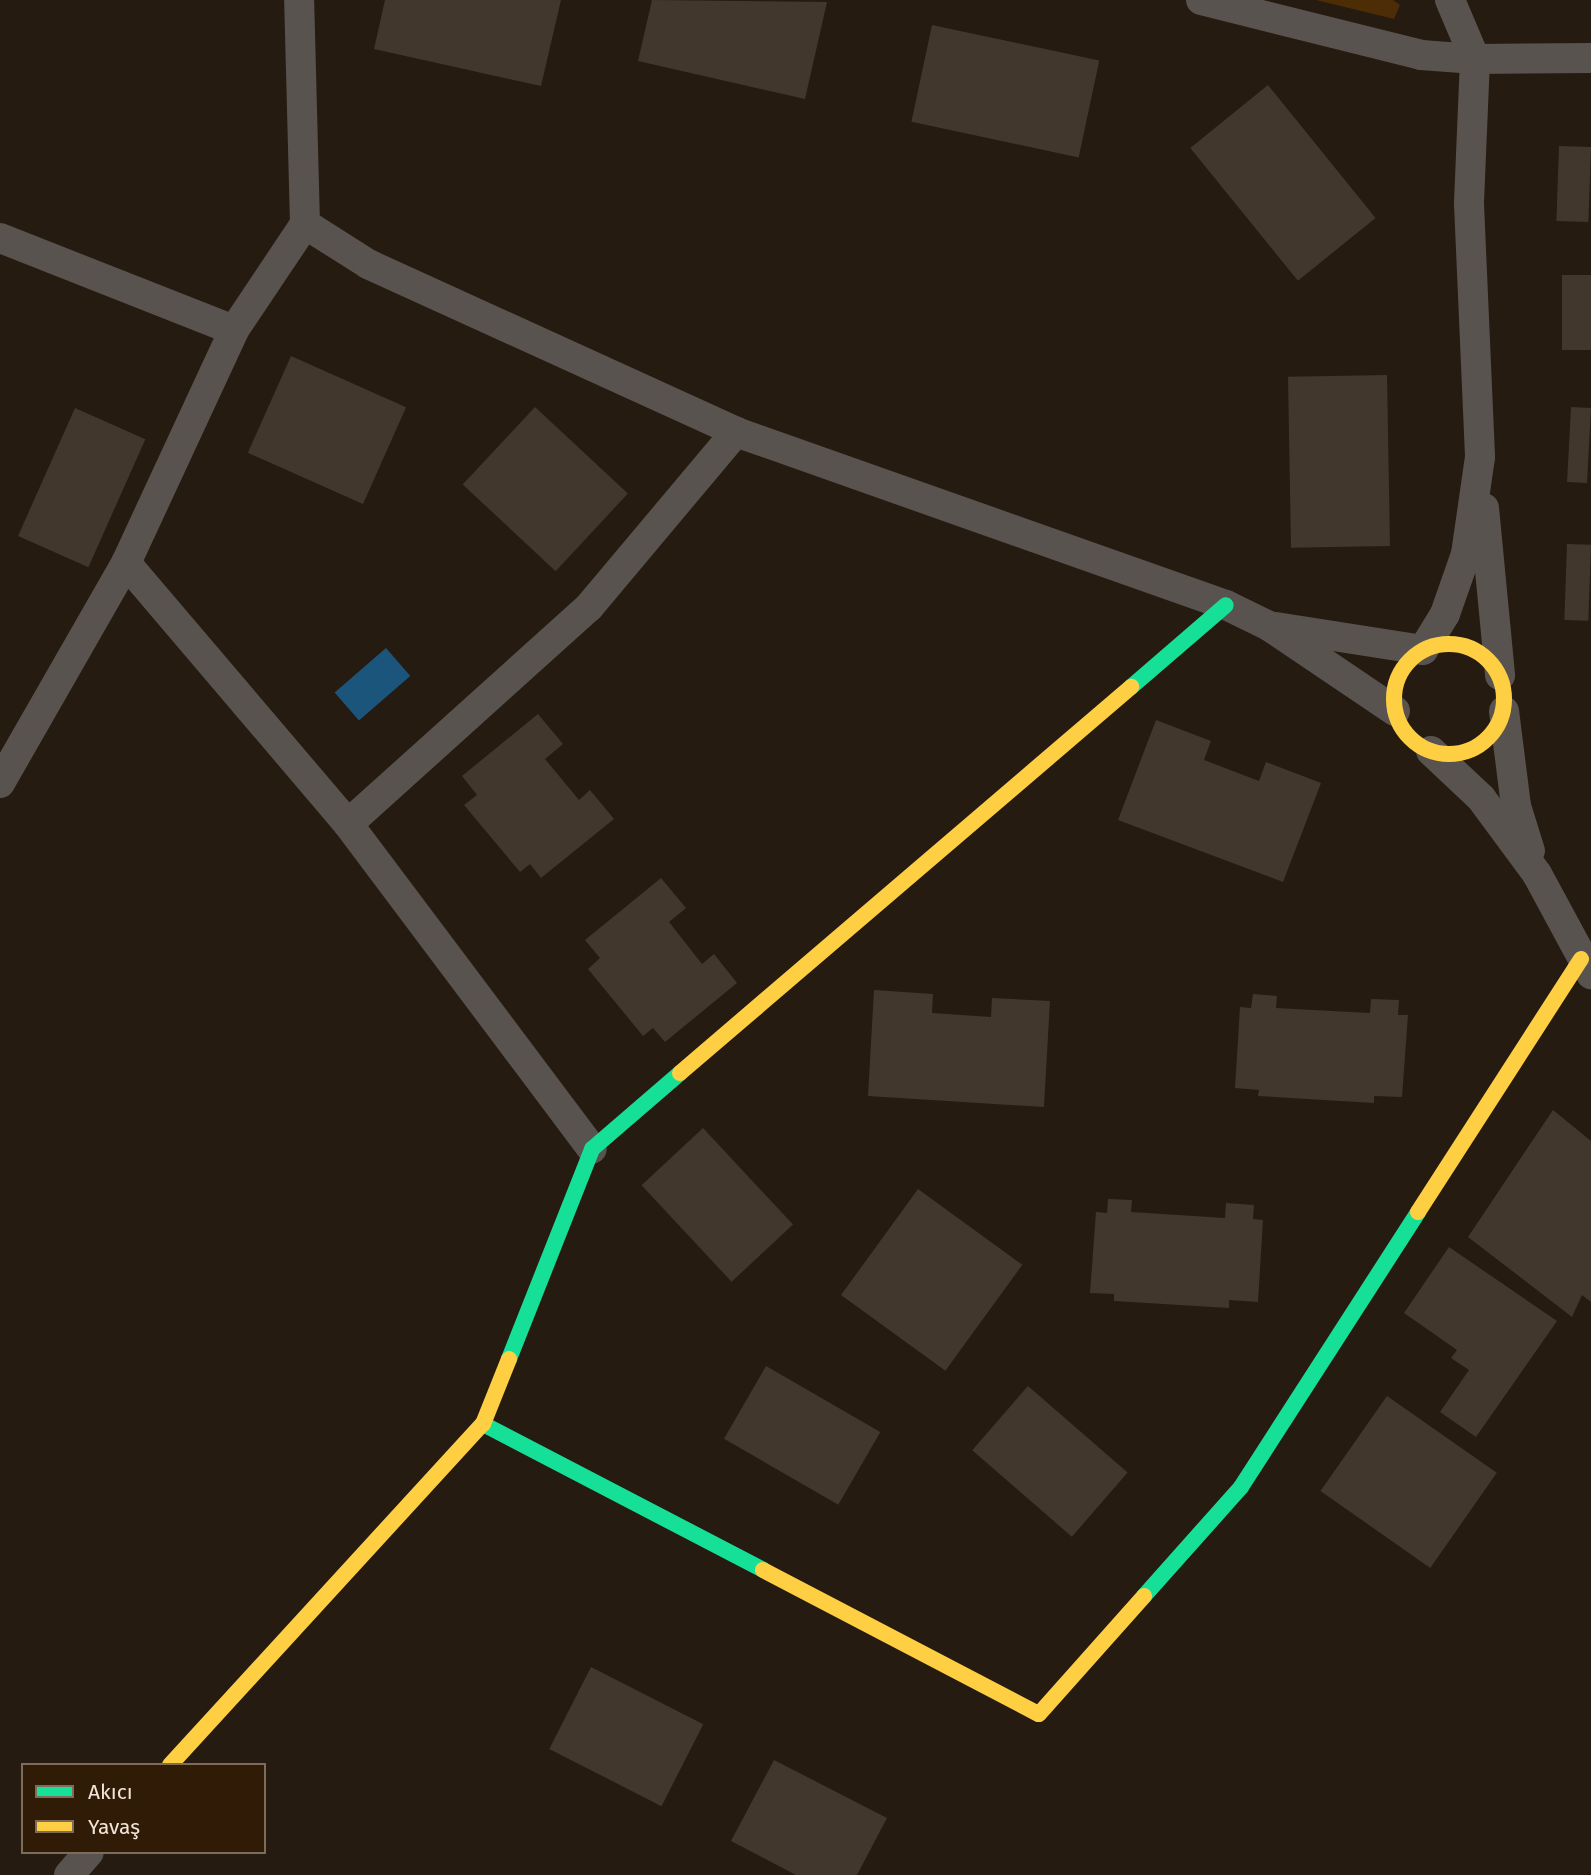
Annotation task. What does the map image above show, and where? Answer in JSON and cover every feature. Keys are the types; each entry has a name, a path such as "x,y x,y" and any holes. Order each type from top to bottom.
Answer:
{"street":[{"path":"0,783 126,563 233,330 305,224 299,0"},
{"path":"1201,0 1421,55 1475,59 1591,58"},
{"path":"1450,0 1475,59 1469,204 1480,457 1500,675 1516,806 1537,874"},
{"path":"305,224 369,264 736,432 1226,605 1269,626 1395,711 1414,742 1431,751 1481,798 1537,874 1586,967 1241,1487 1039,1714 483,1424"},
{"path":"0,238 233,330"},
{"path":"348,824 589,607 736,432"},
{"path":"1395,711 1399,676 1423,650 1445,614 1466,554 1480,457"},
{"path":"126,563 348,824 592,1149"},
{"path":"172,1763 483,1424 592,1149 1226,605"},
{"path":"1269,626 1423,650 1458,644 1475,649 1500,675"},
{"path":"1431,751 1449,754 1476,747 1497,728 1504,711"},
{"path":"69,1875 87,1854"}],"shaded area":[{"path":"1316,0 1393,0 1400,5 1394,19"}],"water":[{"path":"386,648 410,676 359,721 335,693"}],"building":[{"path":"385,0 561,0 541,86 374,49"},
{"path":"652,0 827,2 805,99 638,61"},
{"path":"932,25 1099,61 1079,157 911,122"},
{"path":"1268,85 1376,218 1298,281 1190,148"},
{"path":"1559,146 1591,147 1588,222 1556,221"},
{"path":"1562,275 1591,275 1591,350 1562,350"},
{"path":"291,356 406,407 363,504 248,453"},
{"path":"1387,375 1390,546 1291,548 1288,377"},
{"path":"535,407 628,494 556,571 463,485"},
{"path":"1571,407 1591,408 1587,483 1567,482"},
{"path":"75,408 145,439 88,567 18,536"},
{"path":"1567,544 1591,545 1588,621 1564,620"},
{"path":"538,714 563,744 545,759 579,800 590,790 614,819 541,878 530,864 520,872 464,805 477,795 462,776"},
{"path":"1156,720 1211,741 1204,760 1259,781 1266,762 1321,783 1283,882 1118,820"},
{"path":"661,878 686,908 669,922 702,964 714,954 737,983 665,1042 653,1028 643,1036 588,969 600,958 585,940"},
{"path":"874,990 933,994 932,1013 991,1017 992,998 1050,1001 1044,1107 868,1096"},
{"path":"1253,994 1277,996 1276,1008 1370,1013 1371,999 1399,1000 1398,1015 1408,1015 1402,1097 1374,1096 1374,1103 1258,1096 1259,1090 1235,1088 1240,1007 1251,1008"},
{"path":"1553,1110 1591,1141 1591,1302 1582,1295 1572,1317 1468,1237"},
{"path":"703,1128 793,1225 732,1282 642,1185"},
{"path":"918,1189 1022,1265 945,1371 841,1295"},
{"path":"1108,1199 1132,1200 1131,1212 1225,1218 1226,1203 1254,1205 1253,1219 1263,1220 1258,1302 1229,1300 1229,1308 1114,1301 1114,1294 1090,1293 1096,1212 1107,1213"},
{"path":"1449,1247 1557,1321 1476,1437 1440,1412 1469,1370 1451,1358 1457,1350 1404,1313"},
{"path":"766,1366 880,1432 838,1505 724,1439"},
{"path":"1028,1386 1128,1473 1072,1537 972,1450"},
{"path":"1387,1396 1497,1473 1430,1568 1320,1491"},
{"path":"591,1667 703,1724 661,1806 549,1749"},
{"path":"774,1760 887,1818 857,1875 796,1875 731,1841"}],"traffic: fast":[{"path":"1131,687 1226,605"},
{"path":"509,1359 592,1149 680,1073"},
{"path":"1144,1596 1241,1487 1418,1212"},
{"path":"483,1424 763,1570"}],"traffic: slow":[{"path":"1449,644 1470,648 1488,660 1500,678 1504,699 1500,720 1488,738 1470,750 1449,754 1428,750 1410,738 1398,720 1394,699 1398,678 1410,660 1428,648 1449,644"},
{"path":"680,1073 1131,687"},
{"path":"1418,1212 1581,959"},
{"path":"172,1763 483,1424 509,1359"},
{"path":"763,1570 1039,1714 1144,1596"}]}
